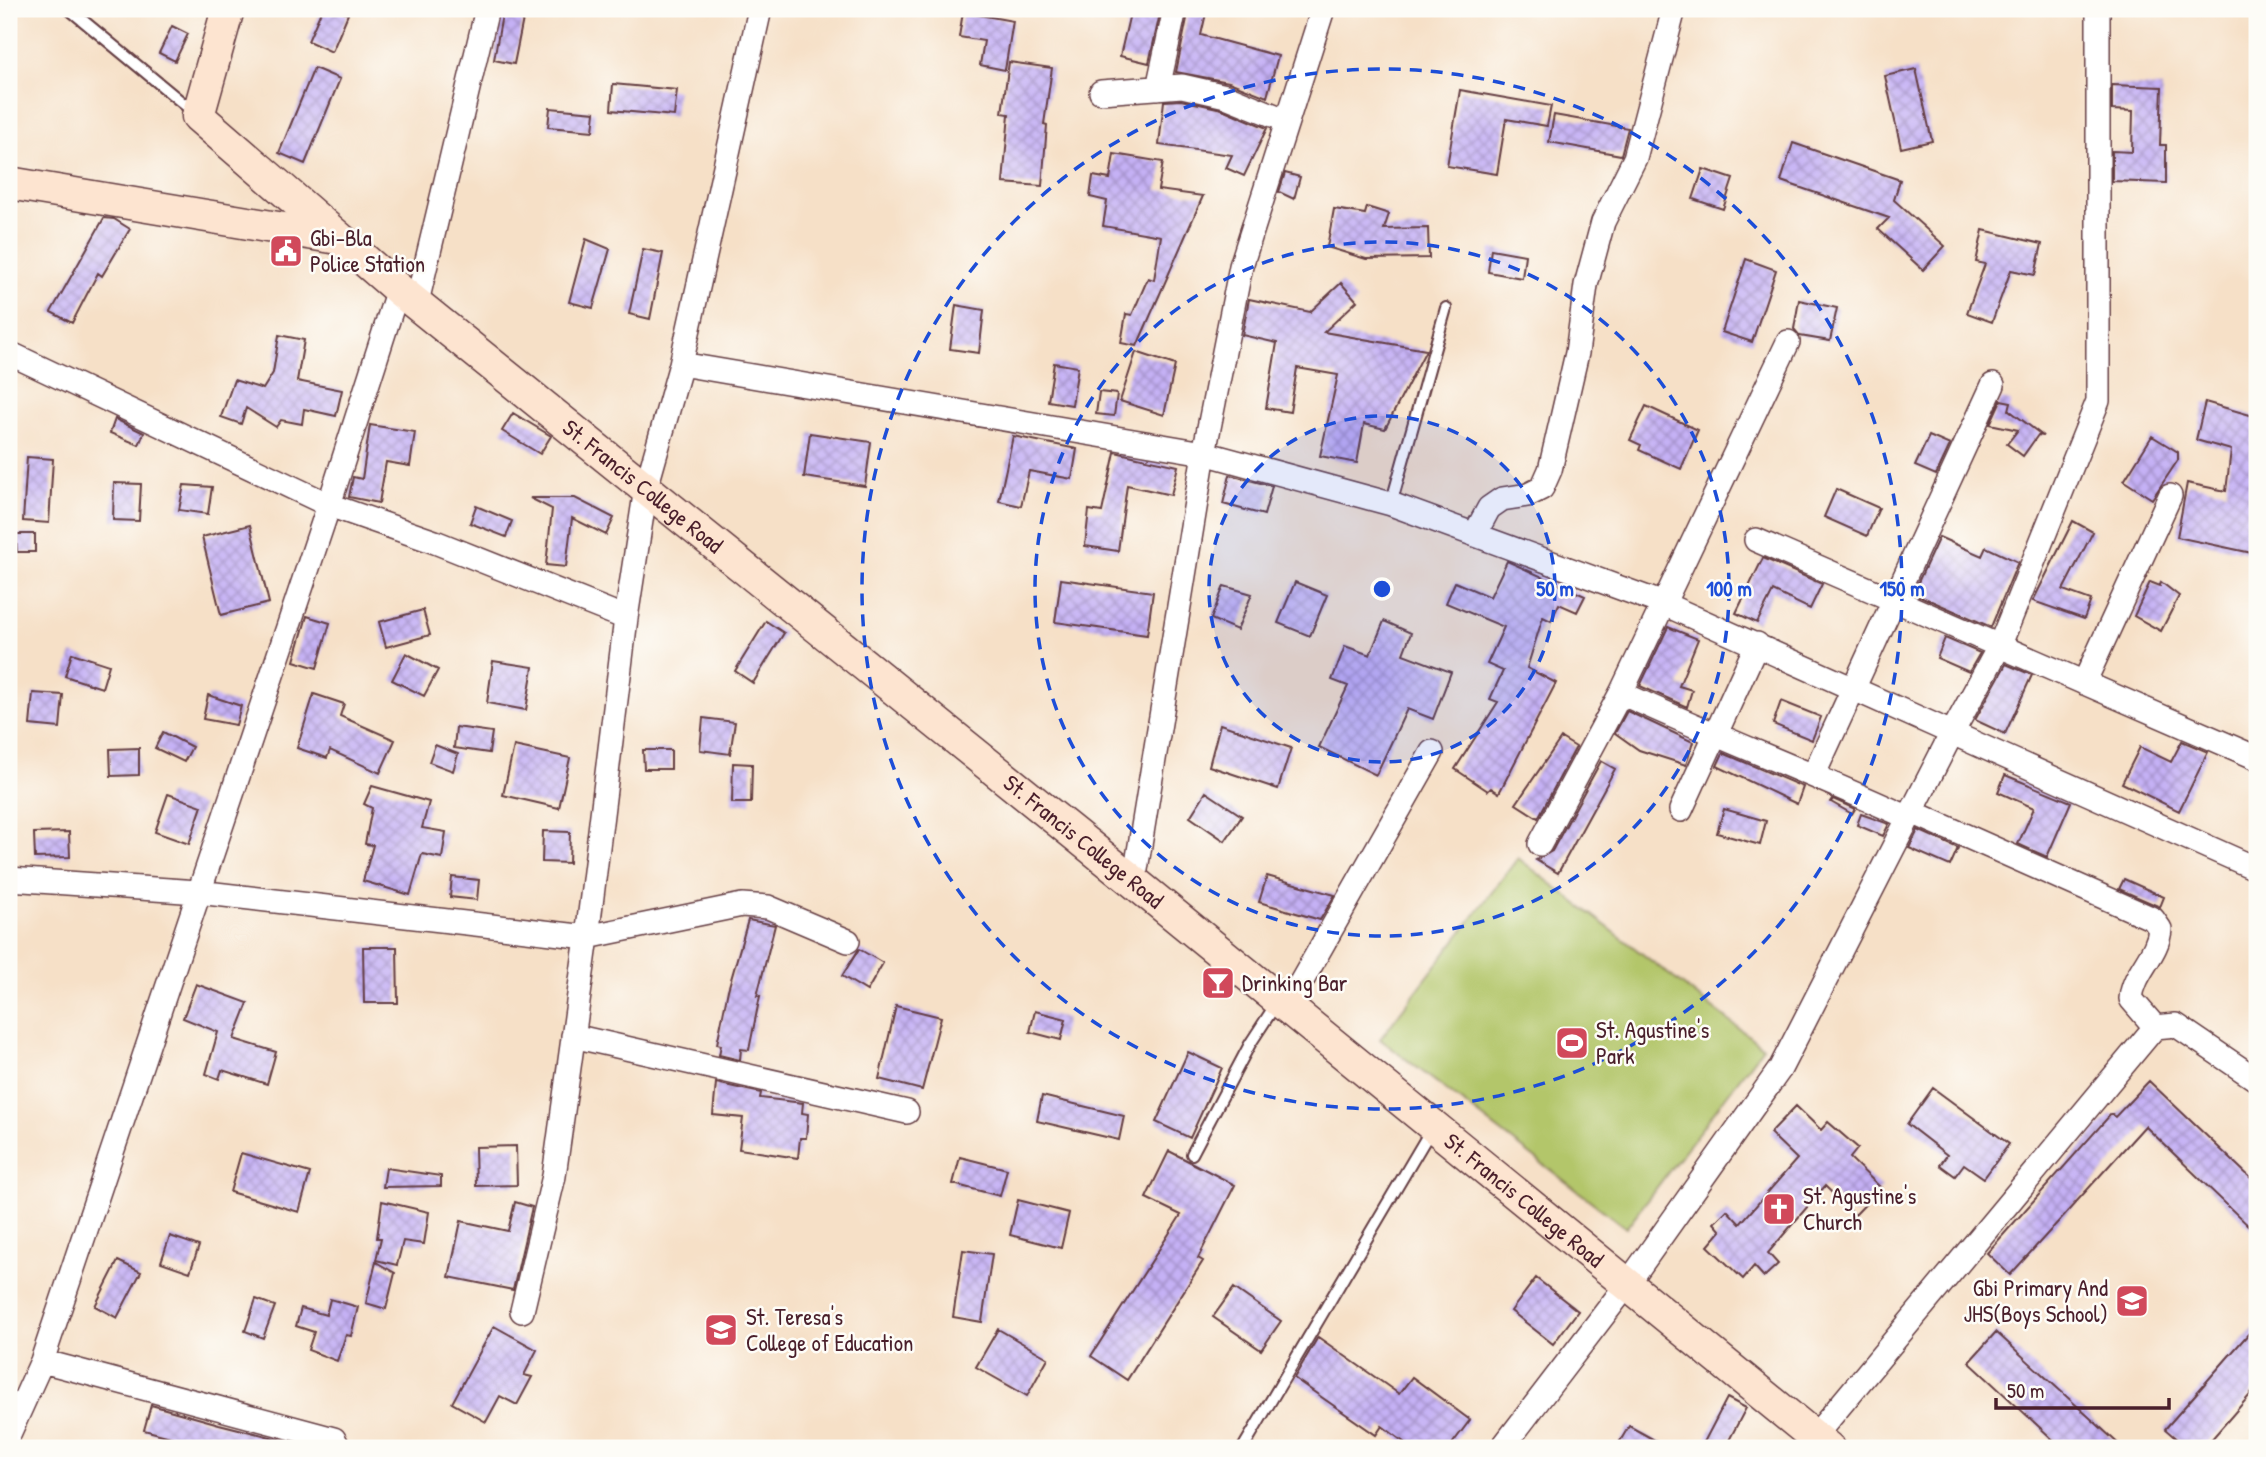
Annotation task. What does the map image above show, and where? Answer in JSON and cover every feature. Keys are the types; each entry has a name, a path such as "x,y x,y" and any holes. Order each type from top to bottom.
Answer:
{"main road":[{"path":"198,116 228,9"},
{"name":"St. Francis College Road","path":"198,116 408,296 1134,882 1821,1443"},
{"path":"9,183 338,238"}],"street":[{"path":"9,1434 42,1361 329,505 408,296 487,9"},
{"path":"522,1311 554,1176 587,937 626,618 646,488 681,365 760,9"},
{"path":"1158,88 1175,9"},
{"path":"1134,882 1204,453 1241,266 1285,120 1323,9"},
{"path":"1475,534 1489,508 1502,499 1528,495 1542,488 1550,470 1603,222 1635,158 1674,9"},
{"path":"1502,1448 1626,1286 1780,1069 1998,647 2098,401 2098,9"},
{"path":"1101,92 1181,86 1226,96 1285,120"},
{"path":"1540,844 1621,693 1738,442 1788,342"},
{"path":"9,353 329,505 435,542 626,618"},
{"path":"681,365 1204,453 1391,504 1664,604 2257,869"},
{"path":"1814,774 1993,385"},
{"path":"2084,683 2171,496"},
{"path":"1756,540 2257,758"},
{"path":"1681,810 1757,644"},
{"path":"1621,693 1715,736 1814,774 2152,919 2160,929 2159,940 2132,987 2131,999 2155,1027"},
{"path":"1283,1004 1432,752"},
{"path":"9,879 198,892 587,937 741,905 768,907 848,941"},
{"path":"1821,1443 2155,1027 2176,1025 2257,1080"},
{"path":"573,1036 907,1112"},
{"path":"42,1361 253,1415 334,1439 339,1448"}],"lane":[{"path":"69,9 198,116"},
{"path":"1391,504 1446,308"},
{"path":"1192,1154 1250,1044 1283,1004"},
{"path":"1243,1448 1433,1126"}],"green space":[{"name":"St. Agustine's Park","path":"1518,858 1763,1047 1626,1228 1380,1039"}],"building":[{"path":"322,9 335,9 348,14 332,52 308,41"},
{"path":"503,9 525,9 514,64 494,60"},
{"path":"1131,9 1161,9 1149,63 1120,56"},
{"path":"1189,9 1207,9 1201,35 1278,56 1267,97 1229,82 1176,72"},
{"path":"963,12 1013,21 1005,70 980,65 984,41 959,37"},
{"path":"172,26 188,34 175,61 159,53"},
{"path":"1009,62 1052,68 1044,124 1047,125 1042,186 1003,183 1009,114 1002,113"},
{"path":"314,68 340,79 305,164 279,153"},
{"path":"1916,69 1932,141 1901,148 1885,76"},
{"path":"613,84 677,90 674,116 611,110"},
{"path":"2112,85 2162,87 2160,145 2166,145 2166,183 2112,181 2112,151 2132,152 2133,111 2112,110"},
{"path":"1460,90 1551,106 1547,126 1506,119 1497,174 1447,166"},
{"path":"1181,100 1222,109 1267,128 1244,176 1226,168 1232,155 1159,145 1164,101"},
{"path":"550,108 595,112 593,131 548,127"},
{"path":"1554,115 1628,128 1621,155 1549,142"},
{"path":"1793,143 1900,180 1894,200 1945,246 1923,270 1878,229 1889,218 1781,181"},
{"path":"1114,154 1163,162 1158,190 1203,196 1137,346 1121,343 1126,314 1132,315 1148,278 1154,280 1161,236 1103,226 1107,201 1090,197 1093,176 1110,179"},
{"path":"1703,169 1733,179 1723,209 1693,199"},
{"path":"1285,173 1300,177 1294,199 1279,192"},
{"path":"1367,207 1389,214 1384,229 1428,228 1429,258 1366,259 1327,247 1334,209 1365,214"},
{"path":"104,218 114,219 130,229 102,276 98,273 72,323 51,312"},
{"path":"1983,230 2042,244 2035,275 2011,270 1992,322 1967,313 1985,264 1976,262"},
{"path":"586,239 610,249 593,308 569,302"},
{"path":"643,249 663,253 650,319 629,314"},
{"path":"1491,249 1525,255 1522,278 1488,272"},
{"path":"1746,259 1776,270 1752,342 1722,332"},
{"path":"1341,283 1357,301 1324,332 1426,350 1385,429 1364,424 1357,463 1320,456 1338,375 1297,368 1290,412 1266,408 1277,343 1242,335 1249,299 1310,312"},
{"path":"1799,300 1837,308 1830,341 1800,336 1794,329"},
{"path":"956,305 984,310 979,353 950,349"},
{"path":"279,335 304,340 297,381 342,390 336,416 304,409 302,424 281,420 276,427 246,408 241,424 221,417 234,380 263,389 273,373"},
{"path":"1136,352 1175,365 1164,415 1120,401"},
{"path":"1054,363 1078,367 1072,405 1048,401"},
{"path":"1099,392 1117,394 1114,416 1096,414"},
{"path":"2001,400 2011,402 2009,410 2043,436 2038,435 2023,456 2007,444 2018,430 1990,424"},
{"path":"2205,402 2257,417 2257,526 2252,553 2177,537 2187,483 2226,491 2231,450 2196,440"},
{"path":"1646,406 1698,430 1681,469 1639,450 1641,445 1630,440"},
{"path":"513,413 551,436 540,454 502,431"},
{"path":"115,419 144,433 139,445 110,433"},
{"path":"370,425 415,432 410,466 386,462 379,503 349,497 353,477 362,479"},
{"path":"810,433 871,442 865,486 804,477"},
{"path":"1013,436 1077,449 1072,479 1029,471 1021,506 999,501"},
{"path":"1929,436 1950,445 1936,475 1915,466"},
{"path":"2152,436 2178,452 2178,460 2152,499 2124,481"},
{"path":"1115,452 1178,466 1171,495 1127,485 1118,551 1085,546 1089,510 1102,512"},
{"path":"27,457 53,459 49,523 23,521"},
{"path":"1230,475 1272,486 1264,515 1223,504"},
{"path":"114,483 141,484 139,521 113,520"},
{"path":"184,485 212,487 208,514 179,510"},
{"path":"1836,489 1879,508 1867,536 1824,517"},
{"path":"530,498 575,498 614,518 606,535 572,518 566,567 546,565 552,509"},
{"path":"476,506 512,521 506,537 470,523"},
{"path":"2073,521 2093,532 2063,590 2091,600 2084,619 2033,601"},
{"path":"250,525 269,603 221,615 202,537"},
{"path":"16,534 35,534 35,552 17,552"},
{"path":"1939,537 1982,556 1986,547 2018,562 1991,627 1913,593"},
{"path":"1763,558 1822,584 1810,609 1773,591 1757,623 1736,613"},
{"path":"1507,561 1585,596 1577,612 1559,604 1551,621 1543,617 1527,668 1556,683 1499,793 1491,788 1488,791 1455,769 1498,702 1490,699 1503,671 1487,664 1504,627 1446,603 1455,582 1490,597"},
{"path":"1061,579 1153,592 1147,635 1055,622"},
{"path":"1295,582 1327,595 1310,636 1278,623"},
{"path":"2150,582 2160,586 2161,582 2179,596 2161,631 2134,616"},
{"path":"1224,586 1252,594 1237,630 1211,619"},
{"path":"423,610 430,635 386,647 379,622"},
{"path":"307,616 330,623 317,668 294,661"},
{"path":"766,621 784,633 753,683 735,671"},
{"path":"1384,621 1411,633 1403,654 1451,672 1433,719 1407,709 1376,775 1319,747 1348,686 1332,680 1345,646 1370,655"},
{"path":"1668,627 1698,639 1679,686 1692,690 1687,707 1640,686"},
{"path":"1945,638 1980,653 1969,672 1937,658"},
{"path":"72,653 109,665 102,688 65,676"},
{"path":"406,653 438,670 424,696 392,680"},
{"path":"493,661 533,667 526,710 487,703"},
{"path":"2006,664 2032,675 2005,734 1975,720"},
{"path":"33,693 63,695 60,728 30,725"},
{"path":"314,694 344,704 340,716 395,740 380,773 330,750 327,758 297,748"},
{"path":"208,695 241,706 236,725 203,719"},
{"path":"1781,701 1821,717 1812,740 1773,724"},
{"path":"1627,711 1693,742 1686,765 1639,750 1615,733"},
{"path":"703,718 735,722 730,754 700,750"},
{"path":"1220,724 1291,748 1278,789 1209,766"},
{"path":"456,727 492,732 489,753 454,748"},
{"path":"163,732 192,747 184,762 155,748"},
{"path":"1561,738 1576,747 1538,818 1516,804"},
{"path":"2182,741 2208,752 2179,811 2122,783 2140,747 2171,762"},
{"path":"435,745 458,754 453,771 429,762"},
{"path":"514,746 570,758 559,808 503,795"},
{"path":"139,748 139,775 111,776 110,749"},
{"path":"643,750 671,750 671,769 644,769"},
{"path":"1723,753 1803,787 1797,804 1717,766"},
{"path":"1601,761 1615,769 1558,873 1536,860 1552,851"},
{"path":"733,763 752,764 751,803 732,803"},
{"path":"2005,775 2071,802 2047,857 2018,844 2034,808 1998,792"},
{"path":"372,786 429,802 422,828 446,832 442,858 422,854 410,895 363,881 373,845 365,844 372,808 364,804"},
{"path":"1206,792 1242,816 1225,841 1190,817"},
{"path":"168,794 202,806 189,844 155,832"},
{"path":"1833,799 1855,809 1852,814 1831,802"},
{"path":"1724,809 1766,821 1760,845 1717,833"},
{"path":"1861,814 1889,824 1883,836 1857,825"},
{"path":"1918,830 1958,848 1950,866 1909,848"},
{"path":"543,831 570,832 569,863 542,862"},
{"path":"69,832 70,857 35,858 34,833"},
{"path":"1267,876 1335,895 1320,920 1259,902"},
{"path":"452,877 479,880 477,900 450,897"},
{"path":"2124,879 2164,897 2160,907 2119,889"},
{"path":"748,920 775,925 757,996 760,996 749,1050 741,1049 740,1060 719,1055 721,1045 717,1044 728,990"},
{"path":"363,947 397,947 398,1003 364,1003"},
{"path":"859,949 883,963 867,991 842,976"},
{"path":"196,984 248,1003 234,1039 276,1052 267,1084 222,1070 219,1079 206,1074 218,1032 183,1018"},
{"path":"896,1006 941,1017 922,1090 879,1079"},
{"path":"1035,1011 1066,1019 1061,1040 1030,1032"},
{"path":"1188,1052 1222,1068 1190,1138 1156,1122"},
{"path":"2149,1081 2257,1184 2257,1234 2145,1126 2010,1275 1987,1253 2111,1114 2115,1117"},
{"path":"716,1083 761,1093 760,1098 803,1103 802,1113 808,1114 806,1138 800,1138 798,1158 739,1149 743,1118 713,1115"},
{"path":"1933,1088 2009,1144 1984,1178 1964,1164 1955,1176 1940,1165 1947,1155 1907,1124"},
{"path":"1042,1096 1124,1116 1119,1140 1037,1121"},
{"path":"1796,1106 1821,1130 1828,1122 1858,1148 1850,1158 1881,1188 1855,1215 1825,1186 1768,1253 1778,1264 1764,1277 1754,1266 1743,1279 1708,1246 1721,1231 1714,1223 1727,1210 1740,1224 1797,1159 1770,1133"},
{"path":"516,1146 517,1185 476,1186 475,1147"},
{"path":"1169,1151 1235,1185 1198,1258 1203,1261 1127,1380 1091,1356 1181,1215 1146,1198"},
{"path":"241,1153 310,1173 299,1212 230,1192"},
{"path":"960,1157 1007,1169 1000,1196 953,1184"},
{"path":"386,1168 441,1176 441,1186 383,1187"},
{"path":"1018,1200 1069,1213 1061,1248 1010,1235"},
{"path":"382,1201 429,1212 424,1244 403,1241 397,1265 376,1260 381,1238 377,1238"},
{"path":"515,1202 532,1207 513,1290 449,1277 461,1221 508,1231"},
{"path":"170,1236 199,1246 190,1272 161,1262"},
{"path":"963,1250 992,1254 982,1322 953,1317"},
{"path":"118,1261 141,1272 117,1318 95,1306"},
{"path":"376,1262 395,1273 386,1309 366,1303"},
{"path":"1536,1278 1578,1311 1553,1344 1511,1311"},
{"path":"1234,1288 1281,1321 1261,1350 1213,1317"},
{"path":"256,1299 275,1306 263,1338 245,1331"},
{"path":"330,1299 358,1307 351,1336 346,1335 337,1361 308,1350 314,1332 296,1326 301,1308 326,1315"},
{"path":"2257,1324 2257,1387 2204,1448 2187,1448 2165,1429"},
{"path":"494,1326 537,1350 524,1375 532,1377 517,1405 500,1396 486,1422 452,1403"},
{"path":"998,1329 1048,1358 1027,1396 976,1367"},
{"path":"1996,1332 2123,1448 2062,1448 1969,1362"},
{"path":"1318,1337 1399,1394 1412,1377 1470,1420 1449,1448 1412,1448 1382,1426 1376,1435 1294,1378"},
{"path":"1727,1398 1746,1408 1725,1448 1701,1448"},
{"path":"151,1405 314,1448 212,1448 144,1430"},
{"path":"1629,1426 1669,1448 1616,1448"}],"place":[{"name":"Gbi-Bla Police Station","path":"286,251"},
{"name":"Drinking Bar","path":"1218,983"},
{"name":"St. Agustine's Park","path":"1572,1043"},
{"name":"St. Agustine's Church","path":"1779,1209"},
{"name":"Gbi Primary And JHS(Boys School)","path":"2132,1301"},
{"name":"St. Teresa's College of Education","path":"721,1330"}]}
